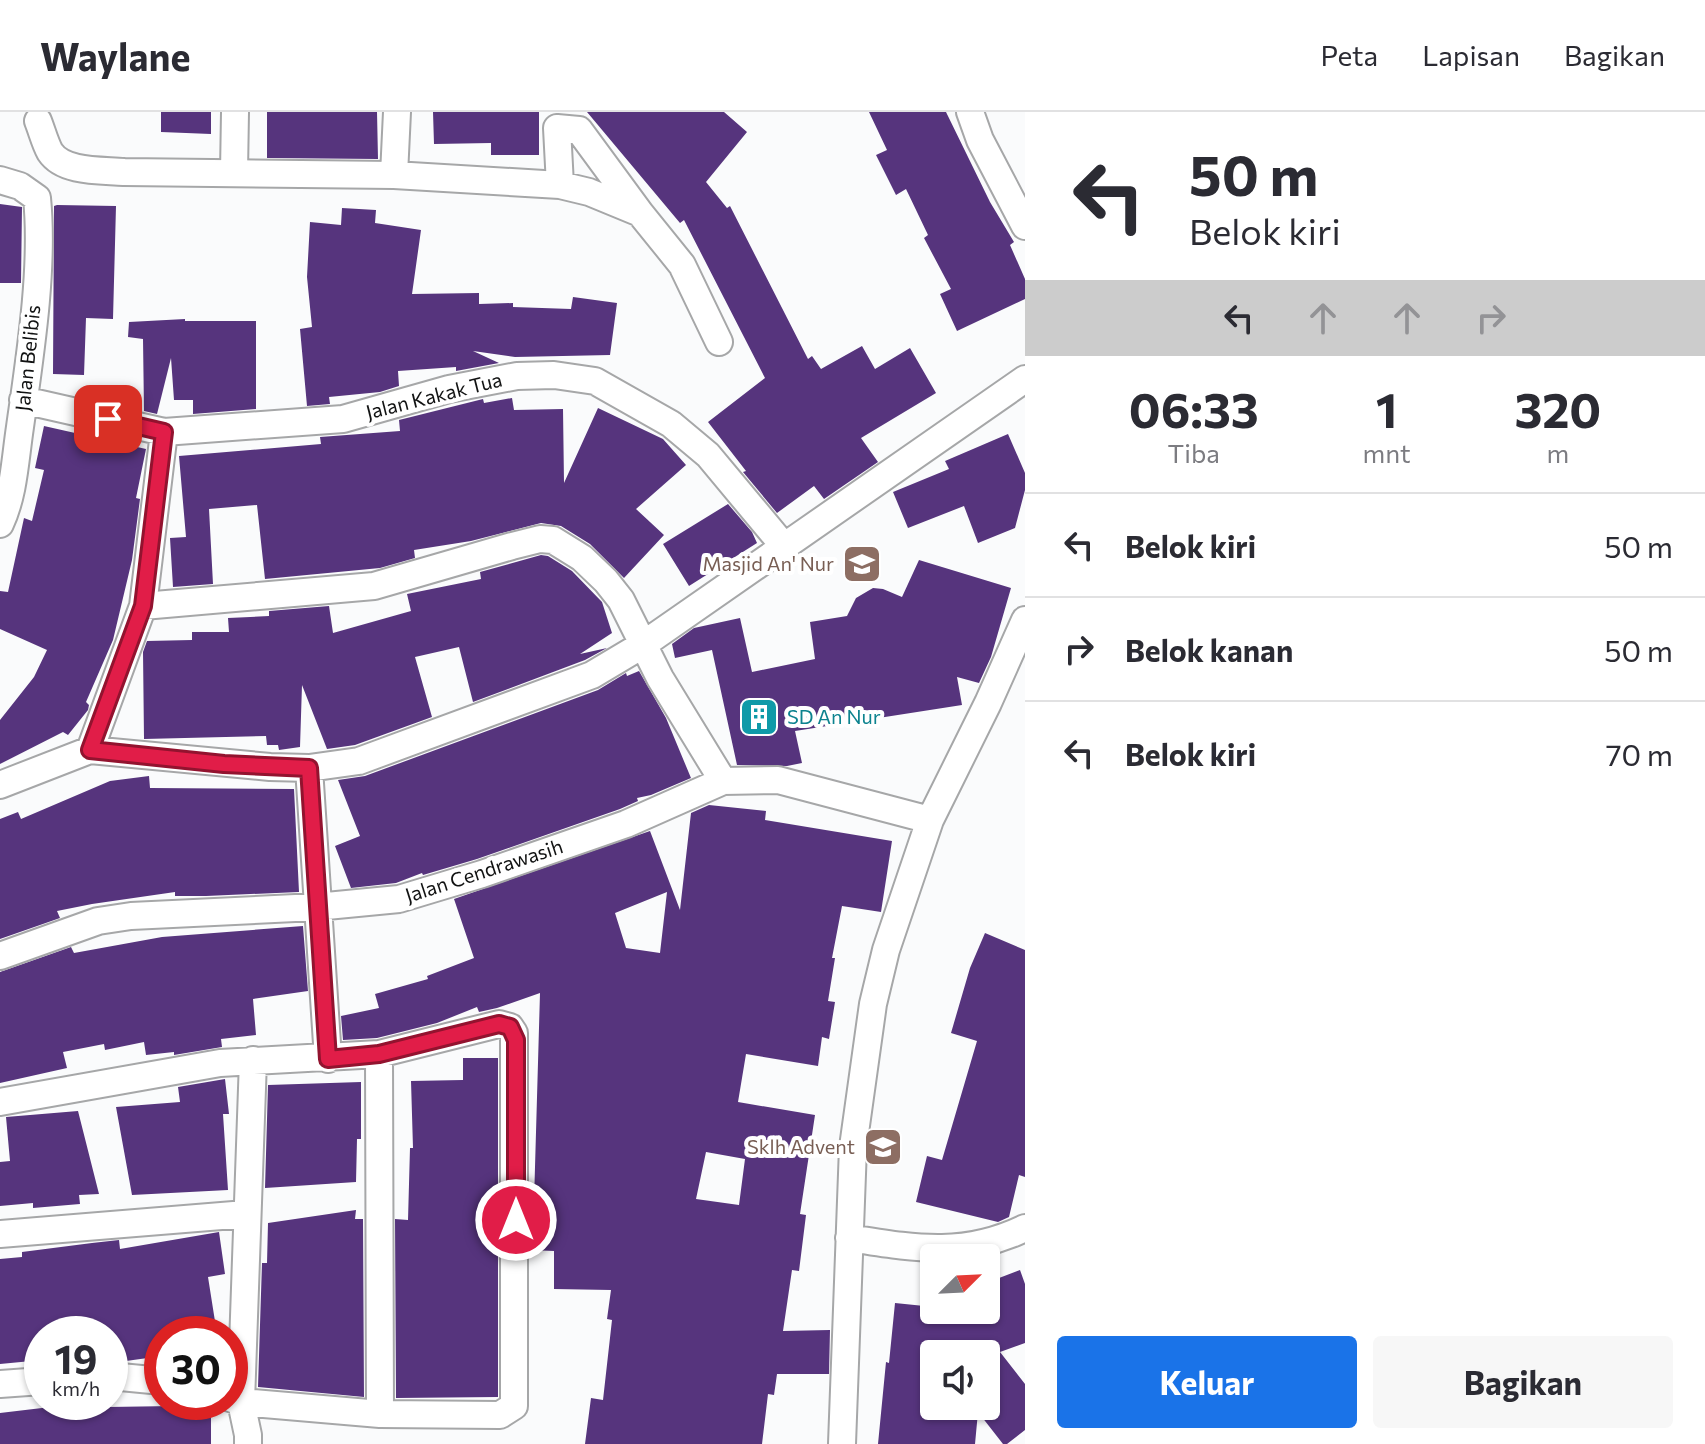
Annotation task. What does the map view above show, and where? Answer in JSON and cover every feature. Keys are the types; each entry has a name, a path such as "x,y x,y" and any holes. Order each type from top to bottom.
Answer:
{"street":[{"path":"234,172 235,112"},
{"path":"394,175 397,112"},
{"path":"970,112 980,140 1025,226"},
{"path":"38,121 53,156 67,165 124,172 394,175 560,185 589,192 640,213"},
{"path":"560,185 557,128 579,130 682,265 719,342"},
{"name":"Jalan Belibis","path":"0,180 20,186 37,198 41,237 8,506 0,524"},
{"name":"Jalan Kakak Tua","path":"23,400 164,432 343,419 449,389 517,376 554,375 595,381 671,424 708,455 783,545"},
{"path":"0,785 90,750 224,764 309,768 359,761 592,675 644,644 1025,379"},
{"path":"90,750 143,606 164,432"},
{"path":"143,606 374,586 512,546 540,539 553,540 582,558 606,581 626,609 660,678 723,781 778,780 930,820"},
{"path":"842,1444 853,1147 873,1004 886,950 930,820 1025,620"},
{"path":"309,768 328,1059"},
{"name":"Jalan Cendrawasih","path":"0,956 98,921 131,916 316,907 399,899 626,824 723,781"},
{"path":"0,1102 177,1070 253,1060 328,1059 379,1054 499,1024 510,1027 516,1040 514,1406 500,1415 380,1414 248,1401"},
{"path":"379,1054 380,1414"},
{"path":"240,1316 253,1060"},
{"path":"0,1234 246,1214"},
{"path":"849,1238 923,1249 988,1243 1025,1228"},
{"path":"0,1384 24,1382"},
{"path":"241,1420 248,1444"}],"building":[{"path":"161,112 211,112 211,134 161,132"},
{"path":"267,112 377,112 378,159 267,158"},
{"path":"433,112 539,112 539,155 491,155 491,143 434,144"},
{"path":"587,112 724,112 747,132 706,182 727,208 730,206 808,359 812,356 821,369 862,346 875,369 910,348 936,393 861,438 878,462 824,499 814,486 777,513 708,422 765,378 684,220 680,223"},
{"path":"869,112 946,112 990,202 1014,242 1010,245 1025,279 1025,299 957,331 940,294 951,289 924,238 928,235 906,189 896,195 876,155 887,150"},
{"path":"0,204 22,207 21,283 0,283"},
{"path":"54,206 116,206 113,319 86,318 84,375 53,374"},
{"path":"342,208 376,210 375,223 421,230 412,294 479,293 479,304 513,303 513,307 571,309 573,297 617,303 610,355 515,357 473,351 499,363 456,371 456,367 398,371 399,386 380,392 329,397 330,404 307,406 300,329 312,327 307,277 310,222 341,225"},
{"path":"185,319 256,321 256,409 193,414 193,400 174,400 171,358 157,414 144,411 143,339 128,337 129,322"},
{"path":"512,398 514,410 563,409 564,483 598,408 663,439 686,465 636,509 664,535 624,578 590,544 561,526 541,523 471,541 414,550 415,558 380,568 265,579 257,505 209,509 213,584 173,587 170,538 186,537 179,456 321,444 320,437 400,431 399,420 483,399 484,403"},
{"path":"44,426 146,449 136,498 140,499 132,560 113,640 86,702 88,710 68,735 63,732 0,764 0,720 34,677 47,650 0,629 0,591 8,592 24,518 32,521 44,470 35,468"},
{"path":"1008,434 1025,473 1025,490 1015,528 978,543 964,506 908,528 893,492 949,469 945,461"},
{"path":"728,504 752,532 757,543 689,586 663,544"},
{"path":"541,555 572,571 602,602 612,633 580,654 607,648 585,660 473,702 459,647 415,657 432,717 355,745 327,749 302,685 300,747 279,750 278,745 267,745 266,736 144,739 143,652 147,641 192,640 192,632 229,632 228,618 269,616 269,611 329,606 333,633 411,611 407,594 481,579 480,572"},
{"path":"919,560 1011,588 991,657 979,683 957,677 962,705 795,731 802,763 787,766 737,765 712,650 675,658 672,644 694,628 740,618 752,672 815,659 810,622 847,616 856,598 873,588 902,597"},
{"path":"639,671 666,718 691,778 637,798 638,801 620,809 477,859 396,883 351,888 335,846 360,836 338,780 365,776 598,690 626,673 627,676"},
{"path":"149,776 150,788 294,789 299,892 175,896 175,892 92,904 57,911 60,918 0,939 0,819 18,812 21,819 110,781"},
{"path":"709,805 766,811 765,820 892,841 881,912 842,906 828,1001 835,1002 829,1039 822,1037 818,1066 746,1054 738,1102 815,1115 800,1214 806,1215 799,1271 792,1270 783,1331 830,1330 829,1374 777,1374 774,1395 768,1394 762,1444 585,1444 591,1398 603,1400 612,1320 607,1319 611,1290 554,1289 554,1251 530,1250 540,993 479,1012 477,1007 437,1023 377,1038 343,1040 341,1016 379,1008 375,994 428,979 427,976 474,958 454,899 650,831 680,910 691,813","holes":["667,892 660,953 626,948 615,913","706,1152 745,1159 739,1205 696,1199"]},
{"path":"303,926 308,991 253,999 256,1035 221,1039 222,1047 174,1055 174,1052 146,1055 144,1042 105,1050 104,1044 63,1052 67,1068 0,1083 0,972 71,947 74,953 162,937"},
{"path":"985,933 1025,950 1025,1177 1019,1175 1009,1217 998,1222 916,1202 927,1156 942,1160 977,1041 951,1033 970,968"},
{"path":"463,1058 498,1058 498,1397 396,1398 395,1219 408,1220 410,1148 413,1148 411,1081 463,1080"},
{"path":"225,1079 229,1114 223,1114 228,1190 132,1195 116,1107 180,1102 178,1087"},
{"path":"361,1082 361,1139 357,1139 356,1182 265,1188 268,1085"},
{"path":"78,1111 99,1194 79,1195 80,1204 33,1208 33,1203 0,1206 0,1162 10,1161 6,1117"},
{"path":"356,1210 355,1219 363,1219 364,1397 258,1387 262,1263 267,1263 268,1223"},
{"path":"219,1232 225,1274 208,1277 214,1316 144,1316 144,1358 128,1361 128,1316 24,1316 24,1362 0,1364 0,1259 22,1257 22,1252 119,1240 120,1249"},
{"path":"1020,1270 1025,1284 1025,1343 1000,1352 1000,1340 920,1340 920,1420 977,1420 975,1444 878,1444 895,1303 920,1306 920,1324 1000,1324 1000,1278"},
{"path":"1000,1352 1025,1384 1025,1430 1003,1444 984,1420 1000,1420"},
{"path":"144,1406 144,1420 211,1420 211,1444 0,1444 0,1413 24,1410 24,1420 128,1420 128,1407"}],"place":[{"name":"Masjid An' Nur","path":"862,564"},
{"name":"SD An Nur","path":"759,717"},
{"name":"Sklh Advent","path":"883,1147"}],"route":[{"path":"108,419 164,432 143,606 90,750 224,764 309,768 328,1059 379,1054 499,1024 510,1027 516,1040 516,1220"}]}
